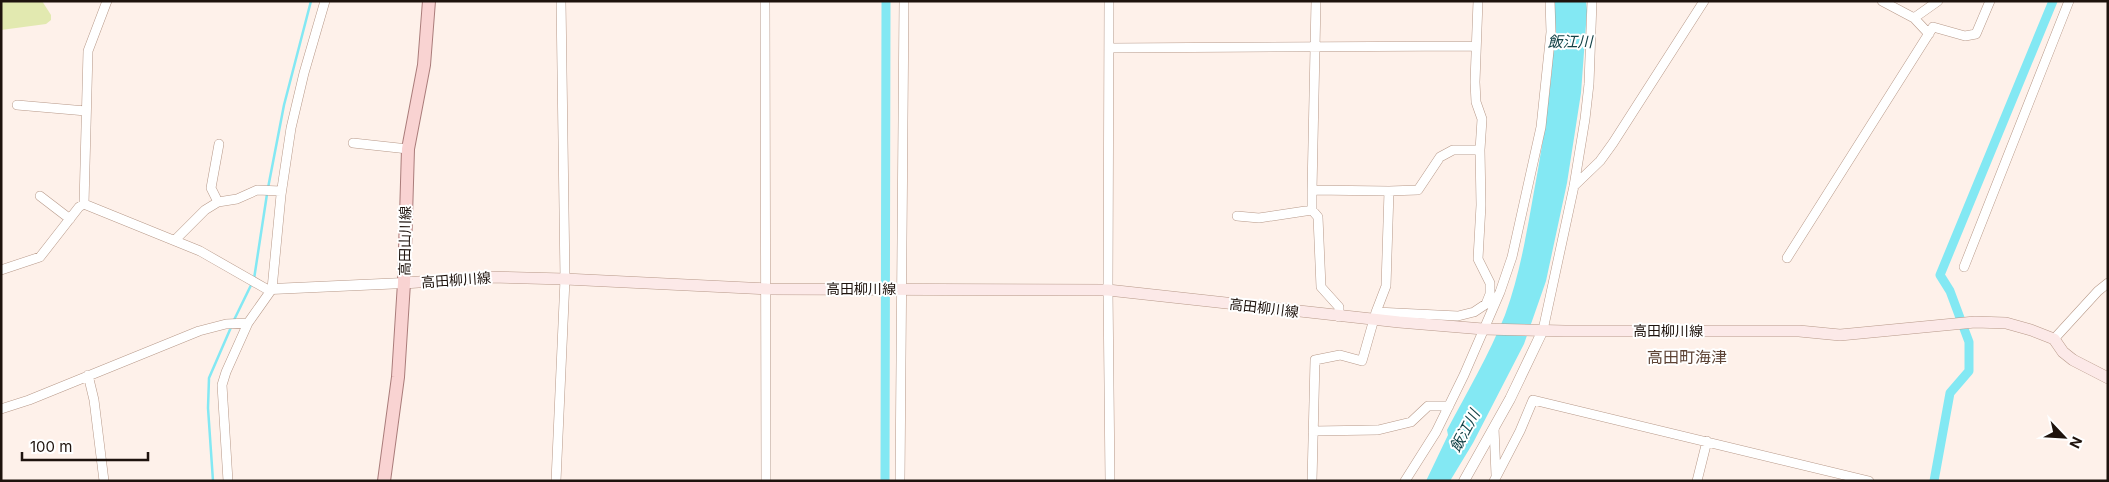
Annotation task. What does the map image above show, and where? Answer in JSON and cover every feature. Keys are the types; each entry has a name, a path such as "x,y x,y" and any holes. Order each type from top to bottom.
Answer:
{"main road":[{"name":"高田山川線","path":"384,481 398,377 404,283 408,149 424,65 429,1"},
{"name":"高田柳川線","path":"404,283 491,278 565,279 767,289 1108,290 1339,317 1374,316 1483,328 1541,330 1799,331 1840,335 1975,322 2006,324 2031,330 2054,339 2063,352 2072,360 2108,378"}],"street":[{"path":"84,204 88,51 106,1"},
{"path":"228,481 222,385 248,323 271,290 281,191 291,128 304,73 325,1"},
{"path":"556,481 565,279 561,1"},
{"path":"765,1 766,481"},
{"path":"900,481 899,289 904,1"},
{"path":"1109,1 1108,290 1110,481"},
{"path":"1316,1 1312,210 1318,217 1321,287 1339,307 1339,317"},
{"path":"1374,316 1458,316 1474,312 1486,304 1490,294 1490,283 1478,259 1482,119 1476,102 1475,82 1478,1"},
{"path":"1405,481 1436,432 1464,375 1500,292 1512,257 1539,136 1551,32 1550,1"},
{"path":"1464,481 1494,428 1541,330 1574,186 1589,84 1592,1"},
{"path":"1574,186 1600,161 1614,143 1704,1"},
{"path":"1882,1 1914,18 1929,34"},
{"path":"1914,18 1938,1"},
{"path":"1787,258 1933,26 1966,36 1976,34 1990,1"},
{"path":"1964,267 2069,1"},
{"path":"1109,48 1476,46"},
{"path":"17,105 86,111"},
{"path":"353,143 408,149"},
{"path":"218,202 211,188 219,144"},
{"path":"1312,190 1418,190 1440,157 1453,150 1480,150"},
{"path":"175,240 205,210 218,202 236,199 257,190 281,191"},
{"path":"1312,481 1315,360 1340,355 1362,361 1374,316 1386,286 1389,190"},
{"path":"40,196 70,219"},
{"path":"1,270 40,257 79,207 84,204"},
{"path":"84,204 200,251 271,290 404,283"},
{"path":"1237,216 1259,218 1279,216 1287,212 1312,210"},
{"path":"2054,339 2098,291 2108,283"},
{"path":"1,409 29,400 199,331 226,324 248,323"},
{"path":"88,375 94,400 104,481"},
{"path":"1495,478 1533,400 1869,481"},
{"path":"1313,430 1378,430 1411,422 1428,406 1449,406"},
{"path":"1494,428 1495,478"},
{"path":"1697,481 1707,441"}],"green space":[{"path":"1,1 42,1 51,15 51,20 46,24 1,30"}],"water":[{"name":"飯江川","path":"1555,1 1586,1 1587,11 1581,93 1567,183 1546,281 1524,344 1473,443 1450,481 1426,481 1448,435 1447,430 1499,330 1522,257 1545,124 1553,51"}],"waterway":[{"path":"268,188 284,105 311,1"},
{"path":"885,481 886,1"},
{"path":"1934,481 1950,393 1969,371 1969,342 1950,291 1940,275 2053,1"},
{"path":"234,320 254,279 267,194"},
{"path":"213,481 208,408 209,378 232,325"}],"district":[{"name":"高田町海津","path":"1687,357"}]}
